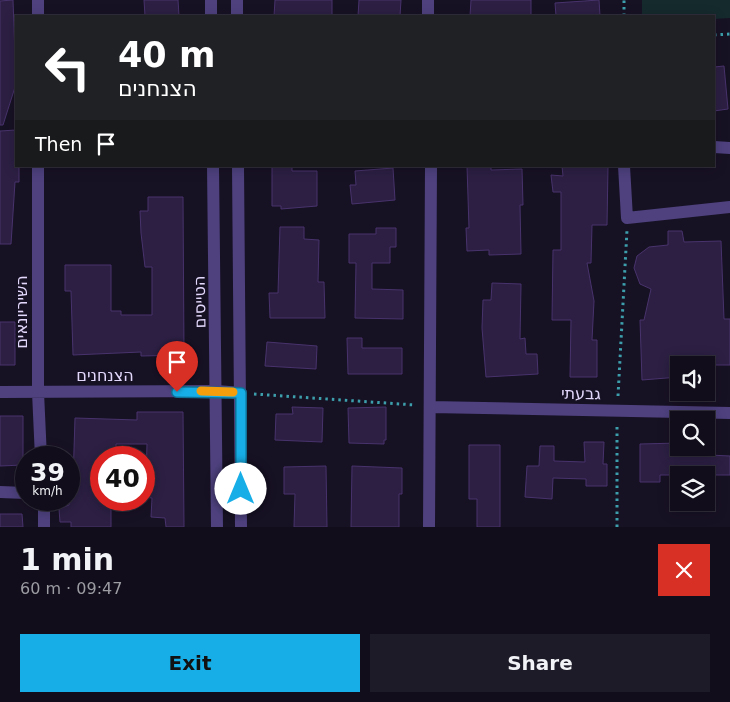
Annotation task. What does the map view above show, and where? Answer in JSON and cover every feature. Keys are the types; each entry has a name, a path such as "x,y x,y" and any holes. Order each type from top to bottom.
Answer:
{"street":[{"path":"38,0 38,15"},
{"path":"211,0 211,15"},
{"path":"236,0 236,15"},
{"path":"428,0 428,15"},
{"path":"715,147 730,148"},
{"name":"השיריונאים","path":"38,167 38,392 40,446"},
{"name":"הטייסים","path":"213,167 217,391 217,527"},
{"path":"238,167 241,393 240,527"},
{"path":"429,527 431,167"},
{"path":"624,167 628,218 730,207"},
{"name":"הצנחנים","path":"0,392 217,391 241,393"},
{"name":"גבעתי","path":"431,406 730,412"},
{"path":"0,492 15,493"},
{"path":"44,511 44,527"}],"path":[{"path":"624,0 624,15"},
{"path":"715,35 730,34"},
{"path":"617,527 618,410 628,218"},
{"path":"241,393 431,406"}],"green space":[{"path":"642,0 730,0 730,18 715,19 715,15 642,15"}],"building":[{"path":"13,0 15,56 15,87 3,125 0,125 0,1"},
{"path":"144,0 178,0 179,15 145,15"},
{"path":"275,0 332,0 332,15 274,15"},
{"path":"359,0 401,0 400,15 358,15"},
{"path":"471,0 531,0 531,15 470,15"},
{"path":"599,0 600,15 556,15 555,3"},
{"path":"724,66 728,109 715,111 715,67"},
{"path":"15,130 15,167 19,167 19,182 15,182 11,244 0,244 0,131"},
{"path":"272,167 292,167 292,171 317,171 317,206 281,209 281,206 272,206"},
{"path":"467,167 491,167 491,170 522,169 523,205 520,205 521,254 489,255 489,250 467,251 466,228 469,228"},
{"path":"562,167 608,167 607,225 592,225 591,263 587,263 594,301 592,340 597,340 597,377 570,377 571,320 552,320 553,250 561,250 561,192 553,192 551,175 563,176"},
{"path":"393,168 395,200 352,204 350,185 356,185 355,171"},
{"path":"148,197 183,197 184,355 141,356 141,352 73,355 71,291 65,291 65,265 111,265 111,311 121,311 121,315 152,315 152,267 145,267 140,211 148,211"},
{"path":"280,227 304,227 304,239 319,240 318,282 324,282 325,318 270,318 269,293 278,293"},
{"path":"376,228 396,228 396,247 390,247 390,263 372,263 372,289 403,290 403,319 355,318 356,263 349,263 349,234 376,234"},
{"path":"668,231 682,231 684,242 721,241 724,319 730,319 730,365 715,365 715,356 670,356 670,378 642,380 640,320 644,320 651,289 640,284 634,268 637,256 649,247 668,245"},
{"path":"492,283 521,284 520,339 525,338 526,354 537,354 538,374 486,377 482,328 483,300 491,300"},
{"path":"0,322 15,322 15,365 0,365"},
{"path":"347,338 362,338 362,348 402,348 402,374 348,374"},
{"path":"267,342 317,346 316,369 265,366"},
{"path":"292,407 323,408 322,442 275,440 276,414 293,414"},
{"path":"386,407 386,440 384,440 384,444 349,443 348,408"},
{"path":"137,412 183,412 184,527 166,527 165,518 151,517 151,511 155,511 155,446 147,446 147,444 90,446 90,511 111,511 111,527 71,527 71,522 60,522 59,511 80,511 80,446 74,446 75,418 137,420"},
{"path":"0,416 23,416 23,446 15,446 15,465 0,466"},
{"path":"584,442 604,442 603,464 607,464 607,486 586,486 586,479 553,478 552,499 525,497 527,466 539,466 540,446 554,446 554,461 585,462"},
{"path":"670,443 670,456 730,456 730,475 715,475 715,466 670,466 670,475 660,475 660,482 640,482 640,444"},
{"path":"469,445 500,445 500,527 477,527 477,499 469,499"},
{"path":"326,466 327,527 294,527 295,494 284,494 284,467"},
{"path":"352,466 402,468 402,494 399,494 399,527 351,527"},
{"path":"0,514 22,514 23,527 0,527"}],"slow traffic":[{"path":"201,391 233,392"}],"route":[{"path":"177,392 217,391 241,393 241,489"}]}
